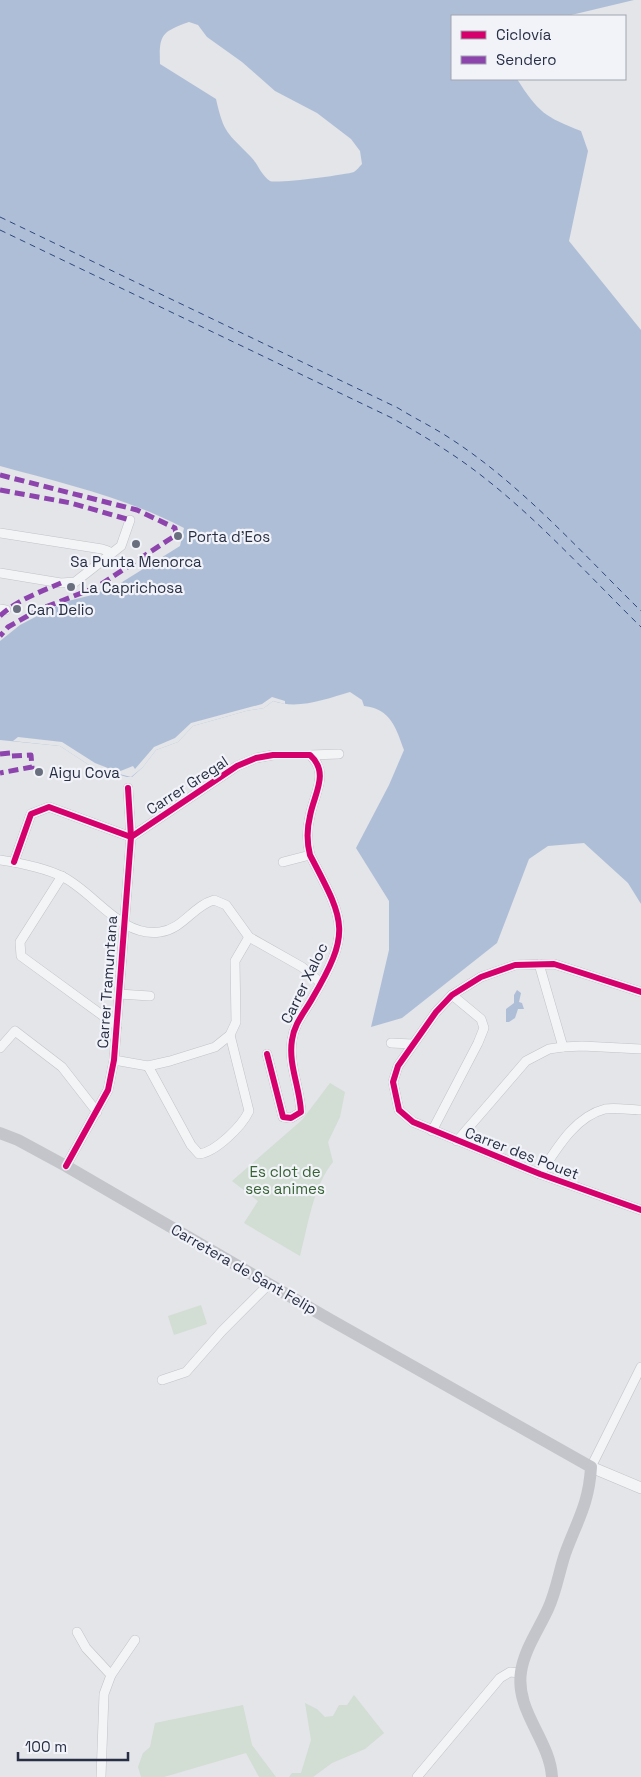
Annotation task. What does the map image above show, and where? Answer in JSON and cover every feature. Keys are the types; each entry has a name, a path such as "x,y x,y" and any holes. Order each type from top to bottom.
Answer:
{"main road":[{"name":"Carretera de Sant Felip","path":"0,1134 18,1140 66,1166 591,1467"},
{"path":"552,1777 540,1740 525,1708 520,1673 523,1658 550,1604 568,1545 585,1507 591,1467"}],"street":[{"path":"0,573 61,583 75,582 121,546 130,520"},
{"path":"0,533 102,549 108,551 109,554"},
{"name":"Carrer Gregal","path":"131,837 237,766 256,758 273,755 313,758 339,754"},
{"name":"Carrer Xaloc","path":"267,1054 283,1117 291,1118 301,1112 300,1095 292,1064 292,1040 298,1020 321,984 335,955 340,926 335,902 310,855 309,818 321,777 320,767 313,758"},
{"name":"Carrer Tramuntana","path":"66,1166 108,1090 114,1060 131,837 128,788"},
{"path":"14,862 31,814 49,807 131,837"},
{"path":"284,862 310,855"},
{"path":"0,860 14,862 62,876 85,889 124,924 160,932 179,926 202,903 214,900 226,905 249,937 302,967 321,984"},
{"path":"62,876 20,942 21,956 116,1026"},
{"path":"114,1060 148,1066 215,1047 230,1036 236,1022 235,961 249,937"},
{"path":"539,964 563,1047"},
{"path":"392,1043 412,1044 436,1012 452,996 481,977 514,966 554,964 641,992"},
{"name":"Carrer Tramuntana","path":"119,994 150,996"},
{"path":"432,1131 484,1028 481,1018 452,996"},
{"path":"0,1048 15,1031 30,1040 62,1066 97,1112"},
{"path":"148,1066 191,1145 199,1154 208,1153 244,1123 249,1111 230,1036"},
{"name":"Carrer des Pouet","path":"412,1044 398,1066 393,1082 399,1110 413,1122 540,1174 641,1210"},
{"path":"457,1141 526,1061 549,1049 563,1047 641,1049"},
{"path":"540,1174 565,1136 584,1120 606,1109 641,1110"},
{"path":"162,1380 186,1372 222,1331 269,1284"},
{"path":"641,1367 591,1467 641,1488"},
{"path":"77,1632 86,1648 111,1675"},
{"path":"101,1777 104,1694 111,1675 135,1640"},
{"path":"417,1777 500,1678 510,1672 520,1673"}],"green space":[{"name":"Es clot de ses animes","path":"330,1083 345,1092 340,1117 328,1142 333,1162 326,1172 316,1195 300,1256 244,1223 258,1201 232,1181 302,1120"},
{"path":"201,1305 207,1324 174,1335 168,1316"},
{"path":"354,1695 384,1733 365,1749 332,1763 313,1777 289,1777 292,1773 301,1773 311,1740 305,1703 317,1709 325,1717 333,1716 339,1705 347,1705"},
{"path":"243,1705 252,1745 276,1777 259,1777 246,1753 164,1777 141,1777 138,1767 143,1753 150,1747 155,1723"}],"water":[{"path":"0,0 634,0 571,15 451,15 451,80 518,80 543,112 559,122 581,131 588,151 569,241 641,330 641,904 628,883 584,843 548,846 529,859 497,943 402,1018 371,1027 389,950 389,901 356,848 389,785 404,750 395,727 381,711 364,706 362,700 350,692 302,704 273,701 264,708 246,711 193,726 178,742 156,750 143,767 132,777 92,767 60,746 0,740 0,641 20,625 64,602 92,595 119,584 180,546 184,528 140,508 70,485 0,466","holes":["189,22 198,25 207,37 242,62 275,91 317,113 351,139 360,151 362,164 354,172 338,175 275,182 267,179 253,160 227,132 221,119 216,99 160,64 161,41 167,32"]},
{"path":"517,990 521,993 519,1002 522,1003 524,1009 518,1009 515,1018 506,1022 506,1009 514,1003 514,995"}],"pier":[{"path":"272,697 285,701 285,704 273,701 264,708 246,711 193,726 178,742 156,750 143,767 131,777 92,767 60,746 13,741 18,737 62,742 95,763 118,772 133,766 135,769 154,747 175,738 191,723 262,704"}],"ferry route":[{"path":"0,217 398,408 442,433 474,455 525,496 641,611"},
{"path":"0,230 392,418 427,438 471,468 524,511 641,627"}],"marked path":[{"path":"0,475 137,510 175,528 176,535 97,587 38,610 8,627 0,636"},
{"path":"0,490 71,503 130,520"},
{"path":"0,616 21,601 61,583"},
{"path":"0,754 11,753 11,756 31,755 32,767 0,773"}],"cycle path":[{"path":"14,862 31,814 49,807 131,837 237,766 256,758 273,755 310,755 316,762 320,776 309,821 309,850 331,896 337,912 339,927 338,941 325,976 293,1034 291,1049 301,1112 291,1118 283,1117 267,1054"},
{"path":"66,1166 108,1090 114,1060 131,837 128,788"},
{"path":"641,992 554,964 515,965 481,977 452,995 436,1012 398,1066 393,1082 399,1110 413,1122 540,1174 641,1210"}],"place":[{"name":"Porta d'Eos","path":"178,536"},
{"name":"Sa Punta Menorca","path":"136,544"},
{"name":"La Caprichosa","path":"71,587"},
{"name":"Can Delio","path":"17,609"},
{"name":"Aigu Cova","path":"39,772"}]}
